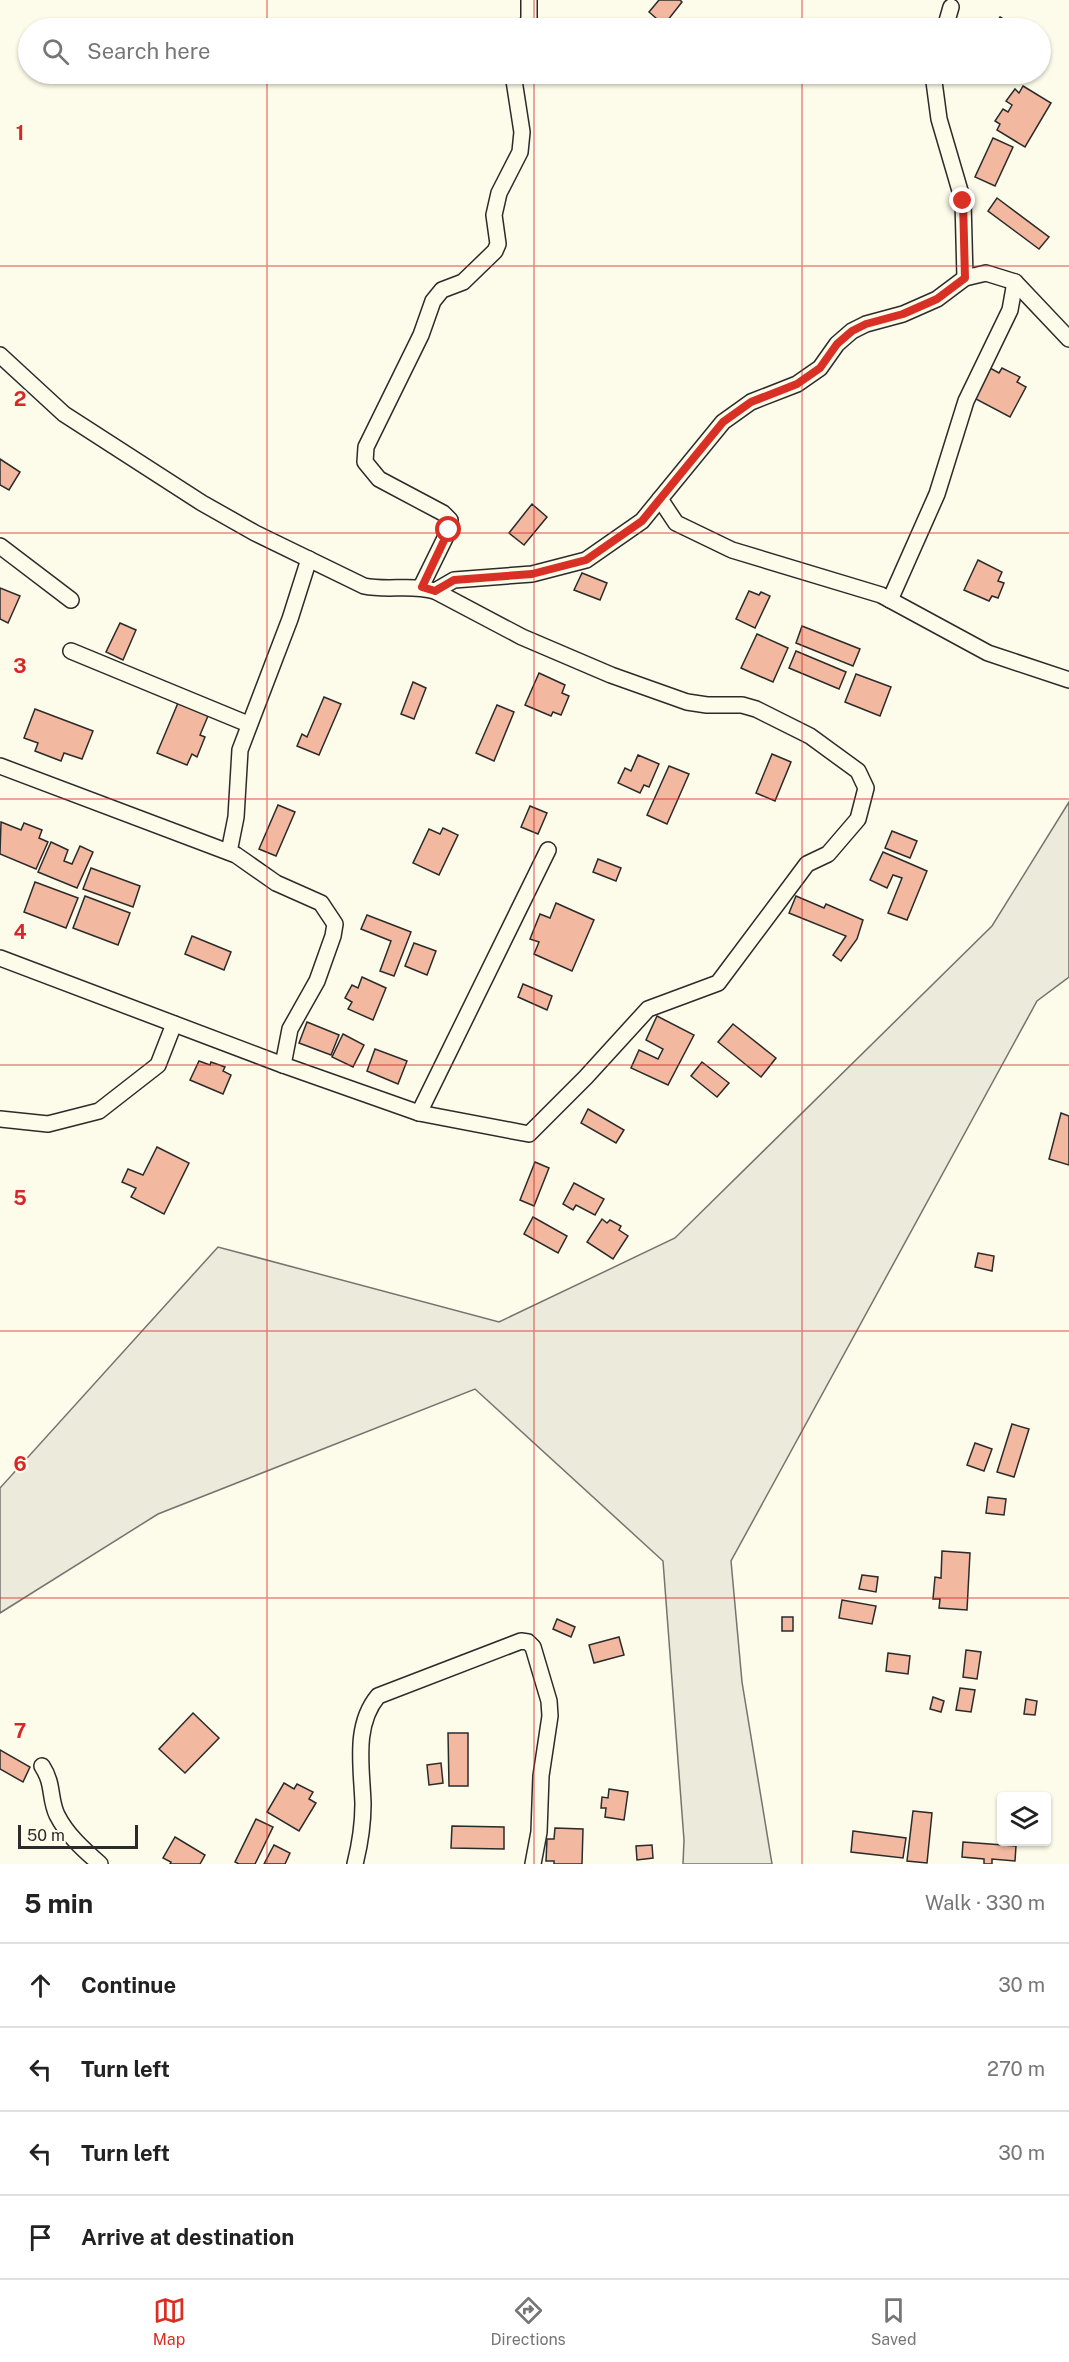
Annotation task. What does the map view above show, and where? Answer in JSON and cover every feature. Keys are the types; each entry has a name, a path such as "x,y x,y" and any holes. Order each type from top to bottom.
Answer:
{"street":[{"path":"529,0 529,18"},
{"path":"948,18 951,7"},
{"path":"428,589 449,530 450,520 443,513 379,479 365,462 366,447 421,335 433,301 442,290 463,282 495,251 498,244 494,215 499,193 520,152 522,132 515,84"},
{"path":"934,84 939,119 963,201 965,278"},
{"path":"0,355 64,414 202,503 255,533 363,586 380,590 428,589 454,580 532,574 586,560 642,521 723,422 751,402 805,379 820,368 837,344 852,331 866,324 903,314 937,299 965,278 986,273 1015,282 1069,339"},
{"path":"890,600 937,494 966,401 1010,310 1015,282"},
{"path":"660,499 676,523 732,550 881,595 988,653 1069,680"},
{"path":"0,546 71,600"},
{"path":"229,852 236,817 240,750 290,619 309,559"},
{"path":"0,958 283,1065 419,1113 529,1134 648,1009 718,983 807,864 828,854 858,819 867,788 858,771 810,736 756,709 742,705 707,705 687,702 611,675 522,637 428,589"},
{"path":"71,651 248,724"},
{"path":"0,766 229,852 276,883 321,903 335,924 333,936 317,981 290,1029 283,1065"},
{"path":"419,1113 548,850"},
{"path":"0,1119 48,1124 99,1111 158,1065 174,1024"},
{"path":"355,1864 361,1836 362,1815 361,1733 370,1706 378,1696 521,1641 528,1642 533,1647 549,1701 550,1716 541,1776 539,1832 533,1864"},
{"path":"42,1767 50,1777 57,1814 79,1846 100,1864"}],"shaded area":[{"path":"1069,802 1069,977 1037,1001 731,1561 742,1682 772,1864 683,1864 684,1840 663,1561 475,1389 158,1514 0,1613 0,1488 218,1247 499,1322 675,1238 992,926"}],"building":[{"path":"659,0 680,0 682,2 669,18 656,18 649,12"},
{"path":"1023,86 1051,103 1025,147 997,130 1000,124 995,121 1003,109 1008,112 1012,105 1006,101 1015,89 1019,93"},
{"path":"993,138 1013,147 995,186 975,177"},
{"path":"997,198 1049,237 1039,249 988,211"},
{"path":"990,368 999,373 1002,368 1020,377 1017,382 1026,387 1010,417 974,398"},
{"path":"0,459 20,472 9,490 0,485"},
{"path":"532,504 547,517 524,545 509,533"},
{"path":"978,560 1002,572 998,581 1004,583 998,598 992,596 989,601 964,590"},
{"path":"582,573 607,583 600,600 574,590"},
{"path":"0,588 20,596 8,623 0,619"},
{"path":"749,591 759,595 761,592 770,596 755,628 736,619"},
{"path":"120,623 136,630 123,660 106,652"},
{"path":"802,626 860,649 853,666 796,643"},
{"path":"757,634 788,648 773,682 741,668"},
{"path":"796,651 846,672 839,689 789,668"},
{"path":"539,673 565,685 562,693 569,696 561,715 553,712 551,716 525,705"},
{"path":"856,674 891,687 880,716 845,702"},
{"path":"413,682 426,688 414,719 401,714"},
{"path":"324,697 341,704 319,755 297,746 302,734 307,737"},
{"path":"178,703 208,716 200,735 205,737 197,757 192,754 187,765 157,753"},
{"path":"497,705 514,712 494,761 476,753"},
{"path":"35,709 93,731 82,759 64,753 61,761 35,751 38,743 24,738"},
{"path":"772,754 791,762 775,801 756,793"},
{"path":"638,755 659,764 649,787 644,785 640,793 618,783 625,768 631,771"},
{"path":"669,766 689,774 667,824 647,815"},
{"path":"278,805 295,812 276,856 259,849"},
{"path":"530,806 547,813 538,834 521,827"},
{"path":"1,822 21,830 24,823 42,830 39,838 48,842 36,869 0,854"},
{"path":"443,828 458,835 439,875 413,863 429,829 440,834"},
{"path":"892,831 917,841 910,858 885,848"},
{"path":"51,842 68,850 64,861 72,864 80,846 93,852 77,888 38,872"},
{"path":"883,852 927,871 907,920 888,913 902,878 893,875 887,888 870,880"},
{"path":"598,859 621,868 616,881 593,872"},
{"path":"91,868 140,886 133,907 83,889"},
{"path":"35,882 78,898 66,928 24,912"},
{"path":"85,896 130,913 118,945 73,928"},
{"path":"796,896 824,908 826,904 863,920 857,939 841,961 833,955 846,936 789,913"},
{"path":"556,903 594,920 572,971 534,954 539,942 530,939 540,914 550,918"},
{"path":"367,915 411,932 394,976 380,971 391,941 361,929"},
{"path":"192,936 231,952 224,970 185,954"},
{"path":"414,943 436,951 427,975 405,966"},
{"path":"362,977 386,988 373,1020 348,1009 352,1002 345,998 352,985 358,988"},
{"path":"523,984 552,996 547,1010 518,997"},
{"path":"657,1016 694,1035 668,1085 631,1068 639,1050 658,1059 663,1049 646,1040"},
{"path":"307,1022 339,1035 331,1055 299,1043"},
{"path":"733,1024 776,1058 761,1077 718,1042"},
{"path":"343,1034 364,1045 353,1067 332,1057"},
{"path":"375,1049 407,1061 398,1084 367,1071"},
{"path":"199,1061 225,1067 223,1071 231,1075 223,1094 190,1080"},
{"path":"702,1062 729,1083 717,1097 691,1076"},
{"path":"588,1109 624,1130 616,1143 581,1123"},
{"path":"1061,1113 1069,1116 1069,1165 1049,1159"},
{"path":"157,1147 189,1163 164,1214 131,1197 136,1188 122,1182 128,1169 143,1175"},
{"path":"535,1162 549,1168 534,1206 520,1200"},
{"path":"574,1183 604,1199 595,1215 576,1205 573,1210 563,1204"},
{"path":"533,1217 567,1236 558,1253 524,1234"},
{"path":"602,1219 607,1223 610,1220 621,1226 619,1230 628,1236 613,1259 587,1242"},
{"path":"978,1253 994,1256 992,1271 975,1267"},
{"path":"1012,1424 1029,1429 1014,1477 997,1472"},
{"path":"975,1443 992,1449 984,1471 967,1465"},
{"path":"988,1497 1006,1499 1004,1515 986,1513"},
{"path":"942,1551 970,1553 967,1610 939,1608 940,1599 933,1599 935,1577 941,1578"},
{"path":"862,1575 878,1577 876,1592 859,1589"},
{"path":"842,1600 876,1606 872,1624 839,1618"},
{"path":"782,1617 793,1617 793,1631 782,1631"},
{"path":"557,1619 575,1627 571,1637 553,1629"},
{"path":"619,1637 624,1655 594,1663 589,1645"},
{"path":"966,1650 981,1652 977,1679 963,1677"},
{"path":"888,1653 910,1656 908,1674 886,1671"},
{"path":"960,1688 975,1690 971,1712 956,1710"},
{"path":"933,1697 944,1701 941,1712 930,1709"},
{"path":"1026,1699 1037,1701 1035,1715 1024,1714"},
{"path":"193,1713 219,1738 185,1773 159,1749"},
{"path":"448,1733 468,1733 468,1786 449,1786"},
{"path":"0,1750 30,1767 23,1782 0,1769"},
{"path":"441,1763 443,1783 429,1785 427,1765"},
{"path":"284,1783 294,1789 297,1784 313,1792 309,1799 316,1803 299,1831 267,1812"},
{"path":"609,1789 628,1792 624,1820 605,1817 606,1808 601,1808 602,1797 608,1798"},
{"path":"913,1811 932,1813 927,1863 907,1861"},
{"path":"256,1819 273,1827 255,1864 239,1864 235,1862"},
{"path":"452,1826 504,1827 504,1849 451,1848"},
{"path":"555,1828 583,1829 582,1864 554,1864 554,1861 546,1861 547,1839 554,1839"},
{"path":"853,1831 906,1838 903,1858 851,1852"},
{"path":"175,1837 205,1855 200,1864 170,1864 171,1862 163,1858"},
{"path":"963,1842 1016,1846 1015,1861 992,1859 992,1864 984,1864 984,1859 962,1857"},
{"path":"274,1845 290,1853 285,1864 264,1864"},
{"path":"652,1845 653,1858 637,1860 636,1846"}],"route":[{"path":"449,530 422,587 435,591 454,580 532,574 586,560 642,521 723,422 751,402 797,384 820,368 837,344 852,331 866,324 903,314 937,299 965,278 963,201"}]}
